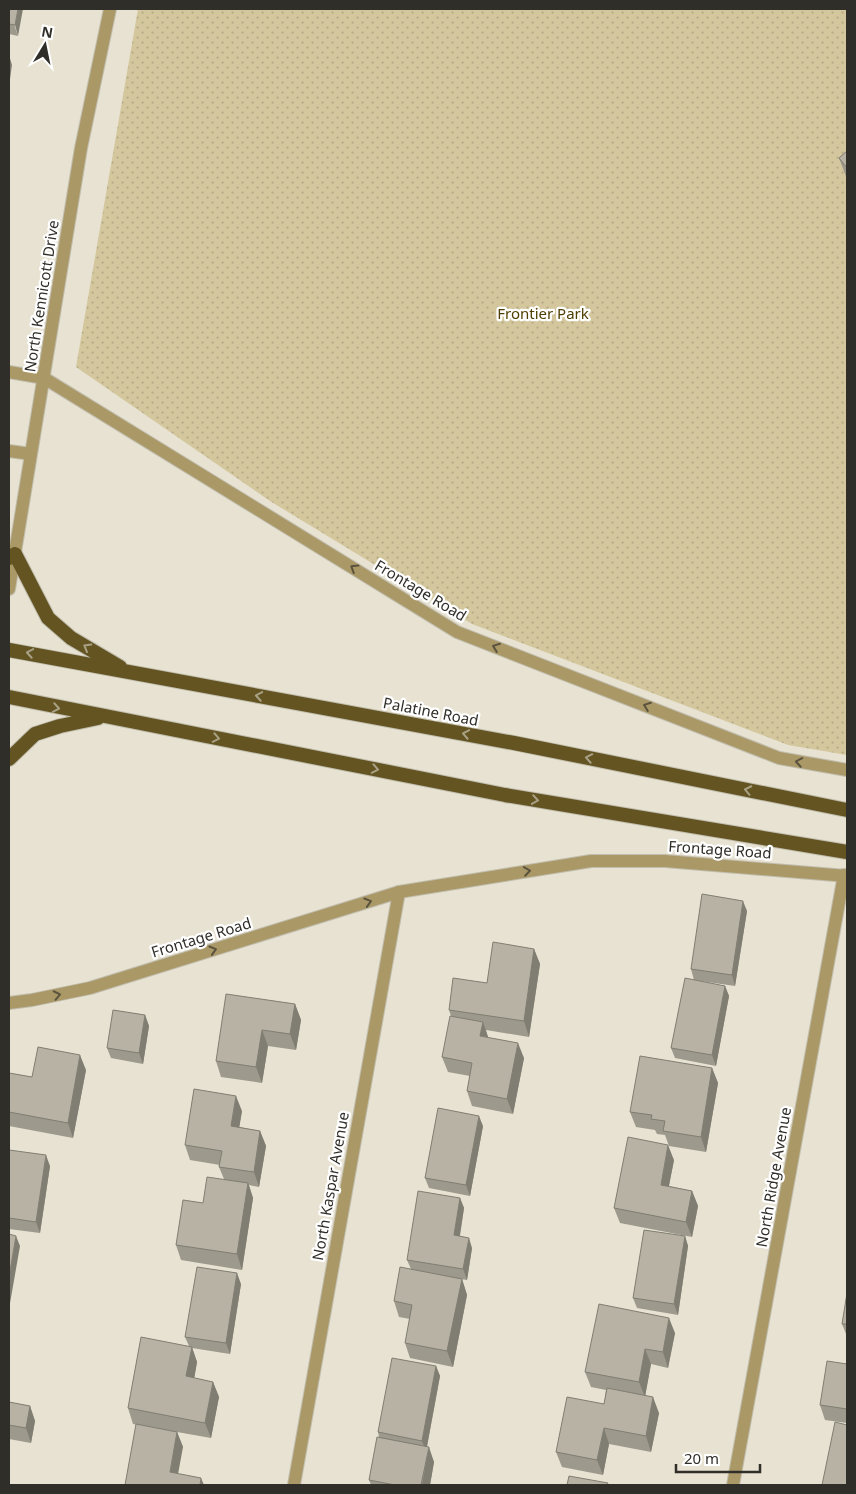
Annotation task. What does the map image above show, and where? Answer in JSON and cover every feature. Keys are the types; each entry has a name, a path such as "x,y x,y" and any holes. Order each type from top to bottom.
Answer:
{"highway":[{"path":"12,556 48,618 71,638 129,672"},
{"name":"Palatine Road","path":"9,650 514,743 847,810"},
{"path":"9,697 51,707 108,716 505,795 847,852"},
{"path":"9,759 35,734 60,726 108,716"}],"street":[{"name":"North Kennicott Drive","path":"9,589 12,556 44,378 81,148 110,9"},
{"name":"Frontage Road","path":"9,372 44,378 458,632 779,758 847,770"},
{"path":"9,451 31,454"},
{"name":"Frontage Road","path":"9,1002 32,1000 90,988 399,892 591,861 665,861 846,876"},
{"name":"North Ridge Avenue","path":"733,1485 846,876"},
{"name":"North Kaspar Avenue","path":"294,1485 399,892"}],"green space":[{"name":"Frontier Park","path":"138,9 847,9 847,755 788,745 472,624 270,501 76,367"}],"building":[{"path":"9,9 18,9 15,25 9,24"},
{"path":"847,151 847,168 839,158"},
{"path":"702,894 743,901 732,975 691,969"},
{"path":"493,942 534,949 524,1021 449,1010 453,978 487,983"},
{"path":"685,978 725,986 712,1055 671,1048"},
{"path":"226,994 295,1004 290,1034 262,1030 256,1067 216,1061"},
{"path":"113,1010 145,1015 139,1053 107,1048"},
{"path":"450,1016 483,1022 480,1036 518,1043 507,1099 467,1091 472,1063 442,1057"},
{"path":"38,1047 80,1055 68,1123 9,1112 9,1073 32,1077"},
{"path":"640,1056 712,1068 701,1137 663,1131 665,1121 651,1119 652,1115 630,1112"},
{"path":"194,1089 236,1096 231,1126 260,1131 254,1172 219,1167 222,1151 185,1145"},
{"path":"438,1108 479,1116 466,1185 425,1178"},
{"path":"628,1137 668,1145 661,1185 692,1191 686,1222 614,1208"},
{"path":"9,1150 46,1155 36,1222 9,1218"},
{"path":"207,1177 248,1183 237,1254 176,1245 183,1200 203,1203"},
{"path":"418,1191 460,1198 454,1235 469,1238 463,1269 407,1260"},
{"path":"644,1230 685,1236 674,1304 633,1298"},
{"path":"9,1234 16,1236 9,1277"},
{"path":"197,1267 237,1273 226,1343 185,1337"},
{"path":"400,1267 462,1279 447,1351 405,1343 412,1305 394,1301"},
{"path":"847,1293 847,1324 842,1324"},
{"path":"599,1304 669,1318 663,1352 645,1349 639,1382 585,1372"},
{"path":"141,1337 192,1347 186,1376 213,1382 205,1423 128,1408"},
{"path":"392,1358 436,1366 422,1441 378,1432"},
{"path":"827,1361 847,1364 847,1409 820,1405"},
{"path":"607,1388 653,1397 646,1436 604,1428 597,1460 556,1452 567,1397 604,1404"},
{"path":"9,1402 30,1406 26,1428 9,1425"},
{"path":"835,1422 847,1425 847,1485 822,1485"},
{"path":"136,1424 177,1432 170,1472 201,1478 200,1485 125,1485"},
{"path":"377,1437 429,1447 421,1485 395,1485 369,1480"},
{"path":"569,1476 608,1483 607,1485 567,1485"}]}
